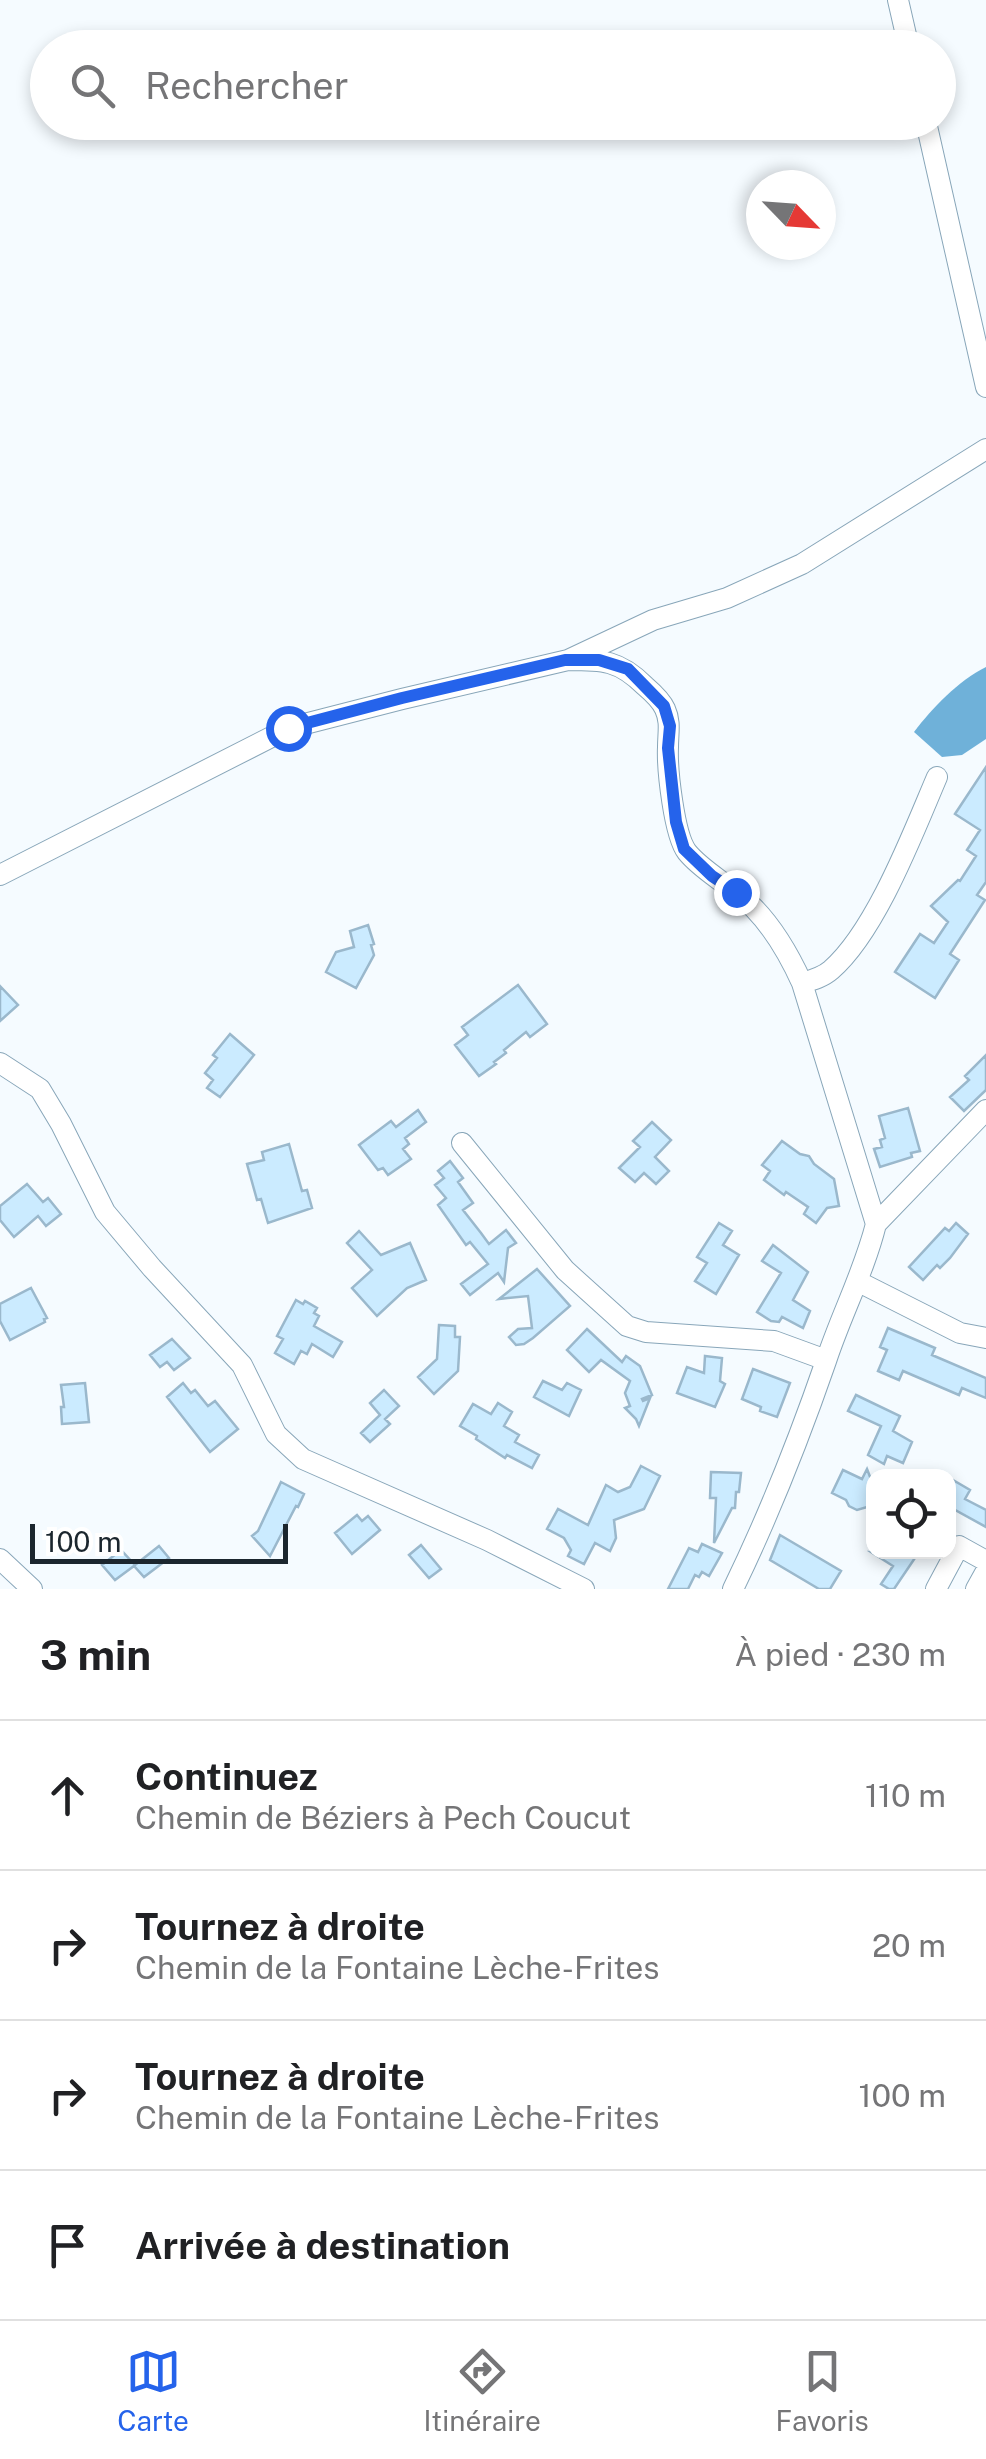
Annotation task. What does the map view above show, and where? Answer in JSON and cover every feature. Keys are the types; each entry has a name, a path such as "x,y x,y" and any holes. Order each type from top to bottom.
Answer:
{"street":[{"path":"898,0 905,30"},
{"path":"930,140 986,388"},
{"path":"0,875 288,728 568,660 653,620 727,598 802,564 986,449"},
{"path":"568,660 599,660 628,669 664,706 670,726 668,748 676,822 684,849 760,916 795,967 876,1224"},
{"path":"802,983 828,973 849,952 891,880 936,777"},
{"path":"0,1063 40,1089 105,1212 242,1364 276,1434 302,1458 487,1540 584,1589"},
{"path":"733,1589 765,1524 816,1396 876,1224 986,1110"},
{"path":"462,1143 565,1270 626,1326 646,1332 774,1341 826,1360"},
{"path":"857,1281 960,1333 986,1338"},
{"path":"936,1589 959,1546 986,1561"},
{"path":"0,1559 32,1589"},
{"path":"976,1589 986,1571"}],"water":[{"path":"986,667 986,739 962,755 942,757 914,732 947,695"}],"building":[{"path":"986,767 986,882 977,895 985,900 950,954 959,960 935,998 895,972 920,934 934,943 948,922 931,906 960,881 976,856 967,850 980,830 955,814"},
{"path":"368,925 374,955 356,988 326,972 336,952 354,947 350,931"},
{"path":"518,985 547,1024 530,1037 526,1032 479,1076 455,1045 468,1035 462,1027"},
{"path":"0,986 18,1005 0,1021"},
{"path":"230,1034 254,1055 220,1097 207,1088 213,1080 205,1073"},
{"path":"986,1055 986,1090 964,1111 950,1097 969,1080 965,1076"},
{"path":"908,1108 920,1151 880,1167 874,1149 882,1147 880,1140 885,1138 879,1116"},
{"path":"418,1110 426,1122 405,1138 409,1144 403,1149 411,1159 388,1175 383,1168 378,1170 359,1145 391,1121 396,1127"},
{"path":"652,1122 671,1140 655,1157 669,1171 656,1184 644,1173 635,1182 619,1168 640,1147 633,1141"},
{"path":"782,1141 809,1156 834,1179 839,1206 827,1208 816,1223 804,1214 808,1207 764,1180 770,1171 762,1165"},
{"path":"289,1144 302,1191 307,1190 312,1208 268,1223 247,1164 264,1160 262,1152"},
{"path":"450,1161 463,1178 458,1182 473,1203 463,1210 489,1244 506,1230 516,1243 508,1248 504,1282 498,1273 470,1295 461,1284 488,1264 470,1242 466,1245 438,1205 446,1198 435,1185 444,1178 438,1171"},
{"path":"27,1184 43,1202 48,1198 61,1214 46,1226 38,1216 14,1237 0,1220 0,1206"},
{"path":"719,1223 732,1231 723,1245 739,1255 716,1294 695,1281 707,1263 697,1257"},
{"path":"956,1223 968,1234 950,1258 923,1280 909,1267 945,1228 949,1231"},
{"path":"359,1231 381,1255 410,1243 426,1280 407,1288 377,1316 352,1288 372,1270 347,1243"},
{"path":"773,1245 808,1272 793,1300 810,1311 803,1328 782,1317 779,1322 771,1321 757,1312 781,1273 762,1261"},
{"path":"537,1269 570,1306 533,1338 516,1345 509,1337 518,1329 532,1328 528,1296 499,1299"},
{"path":"31,1288 47,1318 10,1340 0,1321 0,1304"},
{"path":"296,1300 317,1308 314,1313 319,1316 314,1326 342,1342 333,1357 312,1344 307,1354 301,1351 294,1364 275,1353 283,1339 277,1336"},
{"path":"439,1325 455,1326 455,1337 460,1337 458,1371 434,1394 418,1377 437,1359"},
{"path":"888,1328 935,1348 932,1355 986,1378 986,1398 962,1388 959,1395 903,1371 899,1380 878,1371 887,1350 880,1347"},
{"path":"587,1329 622,1362 626,1356 640,1366 652,1395 642,1399 650,1398 639,1426 625,1408 630,1406 625,1393 630,1381 601,1360 589,1372 567,1350"},
{"path":"172,1339 190,1358 174,1370 167,1362 160,1367 150,1355"},
{"path":"705,1356 722,1358 720,1381 725,1384 715,1407 677,1393 687,1367 704,1373"},
{"path":"753,1369 790,1383 777,1417 742,1399"},
{"path":"543,1381 562,1390 567,1383 581,1390 569,1416 534,1397"},
{"path":"85,1383 89,1422 62,1424 61,1385"},
{"path":"183,1383 208,1406 215,1401 238,1429 210,1452 167,1397"},
{"path":"384,1390 399,1406 385,1419 390,1424 370,1442 361,1433 380,1415 370,1403"},
{"path":"856,1395 900,1416 893,1431 912,1442 903,1463 887,1456 884,1464 868,1455 881,1426 848,1411"},
{"path":"498,1403 512,1412 504,1426 519,1435 515,1442 539,1455 532,1468 507,1455 505,1458 460,1426 473,1404 491,1414"},
{"path":"641,1466 660,1476 644,1509 614,1520 616,1538 610,1551 595,1543 584,1564 568,1556 571,1550 564,1538 547,1529 558,1509 588,1525 606,1485 618,1492 630,1487"},
{"path":"843,1470 862,1479 866,1471 866,1507 857,1510 832,1493"},
{"path":"711,1472 741,1473 735,1508 714,1543 716,1498 710,1498"},
{"path":"281,1482 304,1494 270,1556 252,1536"},
{"path":"956,1482 970,1490 965,1499 986,1510 986,1527 956,1510"},
{"path":"357,1515 362,1521 368,1516 380,1530 352,1554 335,1533"},
{"path":"780,1535 841,1571 830,1589 819,1589 770,1560"},
{"path":"702,1544 722,1553 709,1576 702,1572 699,1577 695,1575 688,1589 668,1589 689,1548 698,1552"},
{"path":"421,1545 441,1569 429,1578 409,1555"},
{"path":"159,1546 169,1558 144,1577 134,1566 115,1580 102,1565 121,1550 135,1565"},
{"path":"882,1559 914,1559 894,1589 889,1589 881,1584 893,1566"}],"route":[{"path":"288,728 565,660 599,660 628,669 664,706 670,726 668,748 676,822 684,849 736,892"}]}
